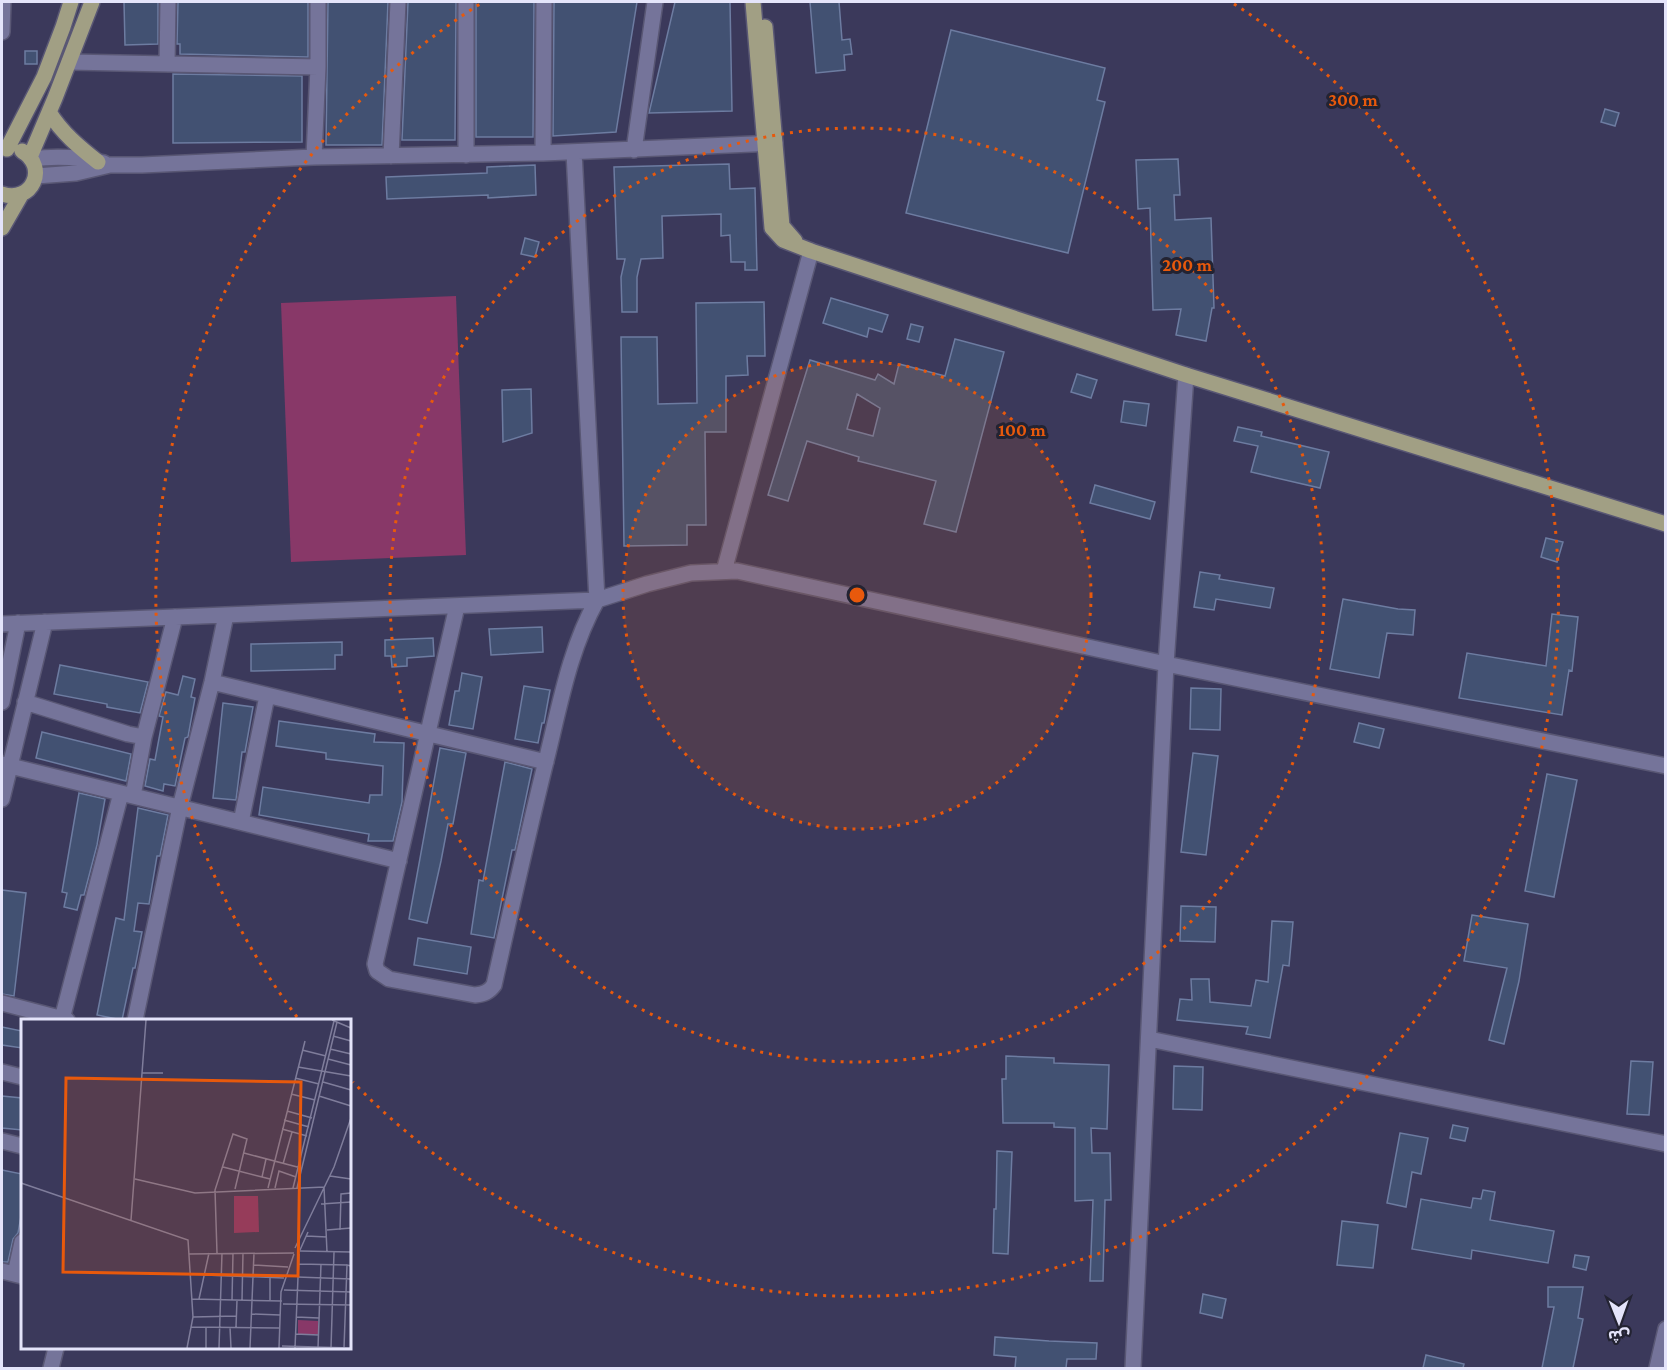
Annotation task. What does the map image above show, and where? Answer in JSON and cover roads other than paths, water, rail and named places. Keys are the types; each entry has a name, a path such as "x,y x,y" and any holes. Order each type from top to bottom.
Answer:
{"main road":[{"path":"4,151 44,77 71,2"},
{"path":"30,158 93,2"},
{"path":"753,2 769,143"},
{"path":"763,2 772,228 783,240 1186,375 1665,524"},
{"path":"49,112 75,144 104,163"},
{"path":"2,194 12,197 21,195 28,191 36,176 35,167 30,158 20,150 4,151"},
{"path":"2,228 21,195"}],"street":[{"path":"2,32 3,2"},
{"path":"167,64 168,2"},
{"path":"314,157 318,2"},
{"path":"391,156 398,2"},
{"path":"466,2 466,155"},
{"path":"543,153 544,2"},
{"path":"634,150 655,2"},
{"path":"69,62 318,67"},
{"path":"30,158 58,157 104,163 543,153 769,143"},
{"path":"457,606 375,964 376,971 389,978 475,995 490,991 494,986 567,673 586,620 597,600 574,152"},
{"path":"36,176 76,173 104,163"},
{"path":"724,571 806,249"},
{"path":"1133,1368 1166,664 1186,375"},
{"path":"2,624 597,600 692,573 748,572 1166,664 1665,766"},
{"path":"135,1019 180,807 212,682 226,615"},
{"path":"64,1019 176,617"},
{"path":"2,799 5,765 25,702 45,622"},
{"path":"2,702 18,623"},
{"path":"212,682 546,762"},
{"path":"240,822 267,696"},
{"path":"25,702 144,737"},
{"path":"5,765 399,861"},
{"path":"2,1003 60,1019"},
{"path":"1149,1039 1665,1144"},
{"path":"2,1072 21,1077"},
{"path":"2,1141 21,1146"},
{"path":"13,1274 21,1246"},
{"path":"1658,1368 1665,1329"},
{"path":"51,1368 56,1349"}]}
